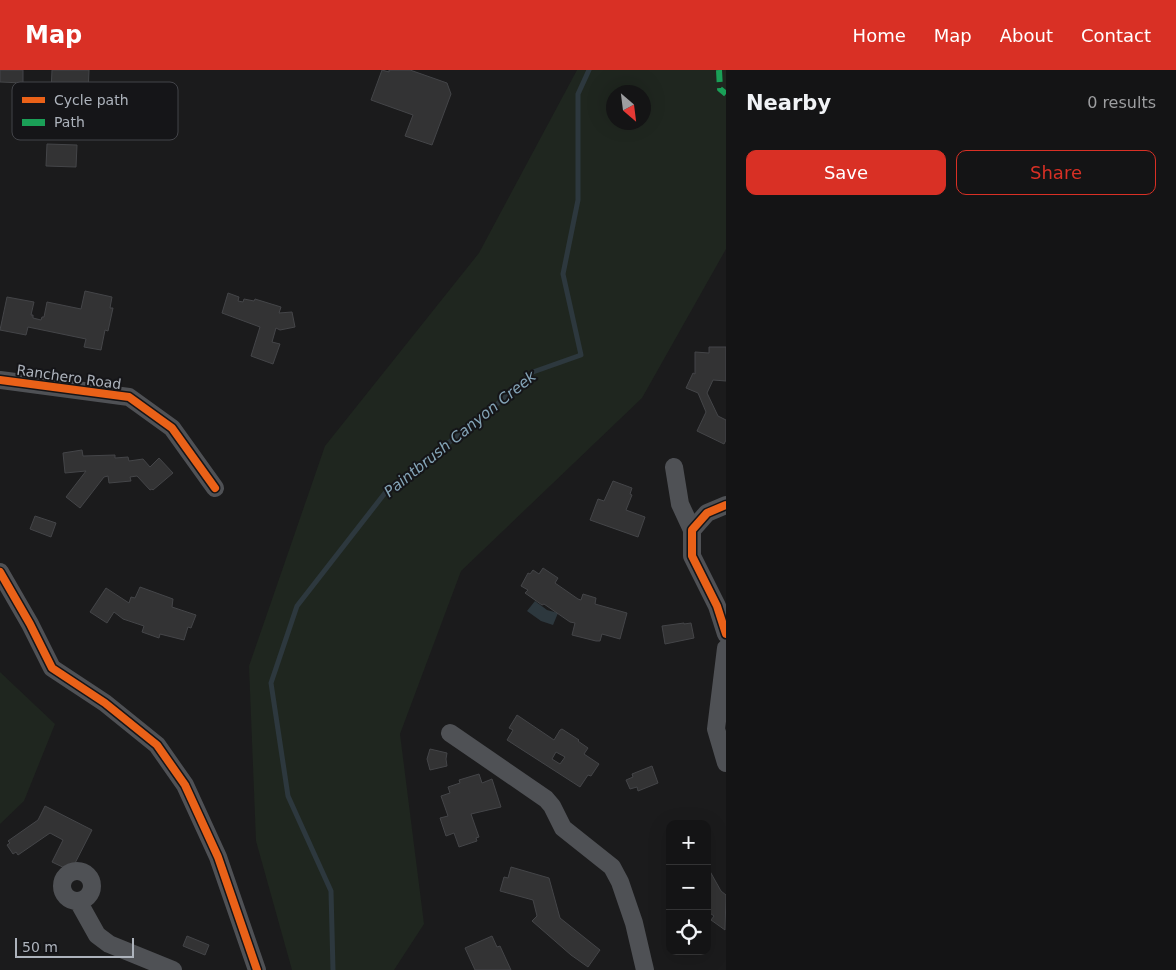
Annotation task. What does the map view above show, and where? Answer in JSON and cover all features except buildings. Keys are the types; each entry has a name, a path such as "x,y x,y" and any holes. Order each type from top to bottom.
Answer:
{"street":[{"name":"Ranchero Road","path":"0,380 129,398 172,428 215,488"},
{"path":"674,467 680,504 692,530 692,556 717,606 726,634"},
{"path":"692,530 707,513 726,505"},
{"path":"0,572 52,668 105,703 157,745 185,785 218,857 257,970"},
{"path":"726,648 716,729 726,763"},
{"path":"450,733 546,799 552,806 563,828 612,867 620,882 634,924 645,970"},
{"path":"78,901 97,935 109,944 173,970"}],"shaded area":[{"path":"577,70 726,70 726,249 642,398 461,571 400,734 424,924 394,970 292,970 256,841 249,666 325,446 479,253"},
{"path":"535,601 547,610 558,613 553,625 541,621 527,611"},
{"path":"0,672 55,724 24,801 0,824"}],"waterway":[{"name":"Paintbrush Canyon Creek","path":"333,970 331,891 288,796 271,683 297,606 385,493 495,406 533,372 581,355 563,274 578,200 578,94 589,70"}],"marked path":[{"path":"719,70 720,89 726,94"}],"cycle path":[{"path":"0,380 129,397 172,428 215,488"},
{"path":"726,505 707,513 692,530 692,556 717,606 726,634"},
{"path":"0,572 30,624 52,668 105,703 157,745 185,785 218,857 257,970"}]}
